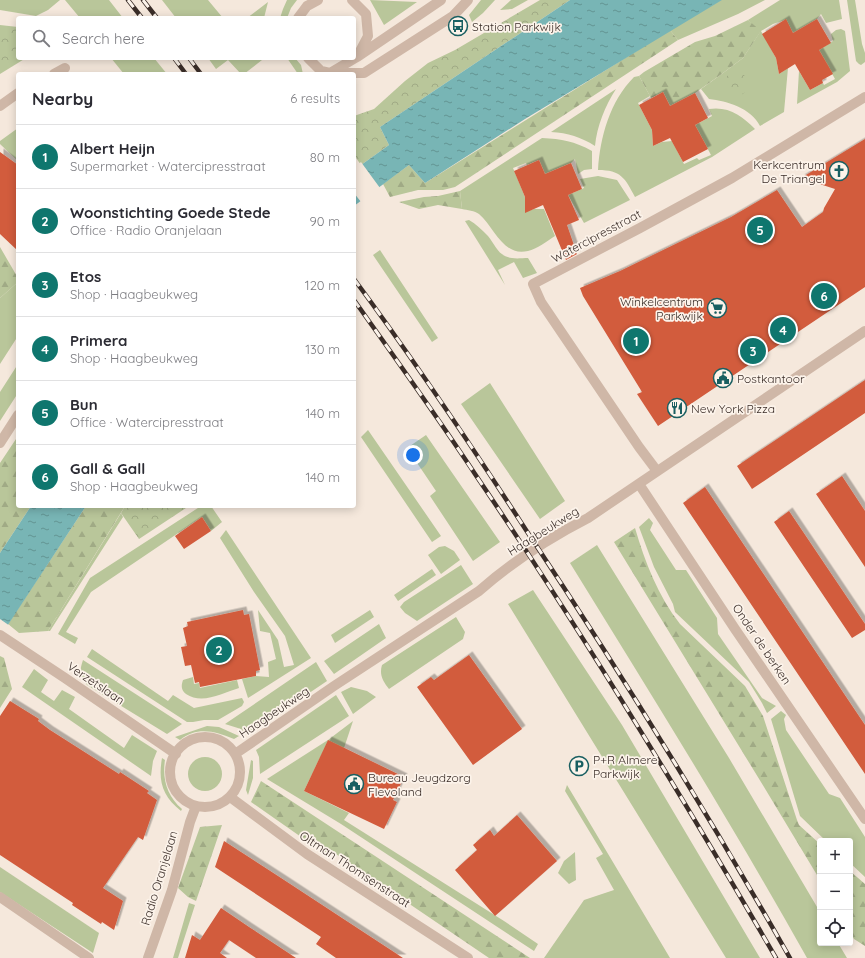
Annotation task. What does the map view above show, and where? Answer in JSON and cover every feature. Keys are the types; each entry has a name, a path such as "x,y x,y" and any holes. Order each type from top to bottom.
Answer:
{"street":[{"path":"300,16 307,6 318,0"},
{"path":"352,0 366,14 368,36 357,57"},
{"path":"357,57 441,0"},
{"path":"356,73 364,73 453,16 468,0"},
{"path":"310,60 324,72"},
{"path":"332,72 352,60"},
{"path":"58,72 65,68"},
{"path":"0,106 16,94"},
{"name":"Watercipresstraat","path":"657,471 541,302 533,284 732,178 865,97"},
{"name":"Haagbeukweg","path":"235,754 334,686 479,591 500,573 556,535 588,518 865,331"},
{"path":"0,443 16,418"},
{"name":"Onder de berken","path":"638,484 865,819"},
{"name":"Verzetslaan","path":"0,635 176,754"},
{"path":"206,738 220,741 229,746 235,754 239,765 240,777 237,788 230,797 220,804 208,808 196,806 186,802 178,795 170,774 171,764 182,746 191,740 206,738"},
{"name":"Oltman Thomsenstraat","path":"230,797 307,854 468,958"},
{"name":"Radio Oranjelaan","path":"148,958 172,890 190,822 196,806"},
{"path":"0,897 89,958"}],"green space":[{"path":"0,0 60,0 48,10 36,16 0,10"},
{"path":"65,0 109,0 121,16 78,16"},
{"path":"162,0 208,0 221,16 174,16"},
{"path":"287,0 297,0 291,8 288,16 281,16"},
{"path":"370,0 417,2 384,25"},
{"path":"481,0 495,0 472,22 469,15"},
{"path":"511,0 528,0 512,9 500,10"},
{"path":"540,0 570,0 380,127 389,145 361,165 356,158 356,115 374,109 405,81 428,63 455,50"},
{"path":"721,0 765,0 738,14 678,40 670,30"},
{"path":"780,0 839,0 842,19 826,23 821,14 817,19 793,33 785,20 773,24 761,31 776,58 779,74 788,68 784,112 760,126 751,114 745,110 738,106 709,99 701,89 743,58 760,32 748,20"},
{"path":"847,0 855,0 862,44 865,53 865,62 861,65 856,61"},
{"path":"268,2 264,16 250,16"},
{"path":"748,20 761,31 743,58 695,93 670,106 663,92 651,98 639,76 695,42 715,36"},
{"path":"0,25 16,27 16,60 23,60 0,74"},
{"path":"841,29 845,31 850,71 837,82 797,104 799,71 810,90 835,79 819,50 833,41 831,34 836,30"},
{"path":"670,30 678,40 455,187 443,190 418,190 390,197 383,184 409,165 425,183"},
{"path":"113,60 156,60 165,72 122,72"},
{"path":"209,60 228,60 216,69"},
{"path":"228,60 262,60 247,72 239,72"},
{"path":"288,60 297,60 301,65 303,72 297,72"},
{"path":"736,72 744,76 748,84 744,92 736,96 728,92 724,84 728,76"},
{"path":"639,76 650,96 638,103 652,130 653,146 662,142 672,141 684,164 697,158 699,160 711,155 695,125 712,116 709,109 723,109 735,113 755,129 712,157 635,197 621,176 606,170 598,170 604,132 613,108 619,97 634,77"},
{"path":"616,89 602,116 595,146 574,136 551,132"},
{"path":"16,129 16,159 0,144 0,141"},
{"path":"542,138 568,141 592,151 592,169 584,170 578,174 575,159 571,163 545,174 539,160 527,165 526,163 513,168 525,197 525,212 534,209 544,209 555,236 535,249 519,252 506,246 479,214 462,209 460,191"},
{"path":"598,176 617,180 630,200 584,223 568,195 584,188 580,179"},
{"path":"460,191 462,209 438,205 419,209 399,202 438,196"},
{"path":"469,220 477,225 488,236 500,253 512,258 528,258 537,273 523,278 514,262 498,270 505,285 465,221"},
{"path":"0,247 16,275 16,284 0,298"},
{"path":"380,250 438,338 432,342 373,255"},
{"path":"16,284 16,339 0,364 0,298"},
{"path":"16,367 16,396 0,421 0,392"},
{"path":"490,383 565,501 540,519 461,404"},
{"path":"368,430 441,536 432,542 361,437"},
{"path":"426,435 500,542 473,561 430,496 436,491 407,448"},
{"path":"16,439 16,508 30,508 0,553 0,463"},
{"path":"85,508 124,508 48,631 19,633 8,624"},
{"path":"124,508 186,508 139,539 121,513"},
{"path":"198,508 212,508 222,522 211,531 202,517 91,592 66,632 78,638 75,644 58,634 90,578"},
{"path":"121,513 123,517 50,631 48,631"},
{"path":"649,518 653,523 650,530 676,570 686,570 717,618 718,634 762,698 776,706 767,713 749,682 675,612 673,604 654,567 639,527"},
{"path":"635,528 653,578 672,613 680,624 745,686 763,716 799,825 817,841 817,875 764,787 614,542"},
{"path":"226,530 311,658 248,698 242,679 256,676 269,677 268,662 276,659 270,633 260,631 258,610 278,640 284,667 294,665 285,636 254,592 220,538"},
{"path":"597,545 729,758 817,907 817,946 840,946 847,958 807,958 779,908 661,710 570,563"},
{"path":"445,546 454,551 460,560 441,574 428,555 439,547"},
{"path":"461,565 473,584 417,621 405,613 400,607 404,602"},
{"path":"432,569 436,575 398,601 394,595"},
{"path":"533,590 622,725 760,958 726,958 508,604"},
{"path":"370,610 374,617 335,643 331,635"},
{"path":"456,617 465,632 463,639 389,689 382,678 382,665"},
{"path":"379,624 386,638 334,674 324,661"},
{"path":"92,649 168,701 173,695 194,708 242,698 244,702 242,706 218,720 187,722 87,657"},
{"path":"0,656 4,658 12,689 0,708"},
{"path":"83,660 182,724 167,734 87,685 81,673"},
{"path":"316,662 327,681 247,735 241,729 225,724"},
{"path":"34,669 48,680 41,692 54,701 62,690 75,697 69,709 124,748 132,735 157,751 153,761 151,776 22,687"},
{"path":"193,677 194,684 199,683 200,688 237,680 239,688 212,697 192,697 184,692 182,686 183,680"},
{"path":"351,687 367,691 376,697 353,714 341,692"},
{"path":"336,695 349,716 260,774 259,757 256,750"},
{"path":"781,711 786,715 784,719 786,730 829,794 840,798 865,837 865,877 853,866 853,838 823,838 800,816 771,719"},
{"path":"353,721 344,748 328,741 304,791 349,813 344,820 538,944 534,951 341,824 267,779 328,740"},
{"path":"207,726 219,727 239,736 234,739 213,732 200,731 180,740 175,737"},
{"path":"202,757 208,757 212,758 219,764 222,774 221,781 215,788 208,791 202,791 198,790 191,784 188,777 188,771 189,767 195,760"},
{"path":"162,758 165,760 164,774 169,793 182,809 181,811 169,800 163,788 161,781"},
{"path":"251,760 253,761 253,778 248,795 246,790"},
{"path":"261,781 530,958 489,958 330,850 324,853 251,802"},
{"path":"567,785 670,958 544,958 584,900 614,890 596,858 603,854 565,791"},
{"path":"222,825 196,901 188,897 178,888 200,827"},
{"path":"575,852 576,880 569,884 558,873 564,861"},
{"path":"0,867 99,933 93,953 0,892"},
{"path":"853,874 865,884 865,946 854,939"},
{"path":"189,903 195,905 178,958 173,958"}],"water":[{"path":"570,0 722,0 525,119 425,183 409,165 356,205 356,169 389,145 380,127"},
{"path":"30,508 85,508 0,637 0,553"}],"pier":[{"path":"361,162 380,188 361,202 356,196 356,166"},
{"path":"0,619 10,626 0,639"}],"building":[{"path":"786,19 793,33 817,19 831,43 819,50 833,74 822,80 823,83 810,90 795,64 779,74 776,58 762,34"},
{"path":"663,92 670,106 695,93 708,118 695,125 708,149 683,162 670,138 653,146 652,130 639,105"},
{"name":"Winkelcentrum Parkwijk","path":"865,139 865,287 658,426 637,394 642,392 583,296 580,288 620,271 731,217 777,190 802,227 823,212 835,189 801,178"},
{"path":"0,152 16,164 16,249 0,234"},
{"path":"539,160 545,174 571,163 582,189 568,195 579,220 567,225 577,254 566,260 543,205 525,213 525,197 514,171"},
{"path":"865,380 865,413 752,489 737,466"},
{"path":"842,476 865,511 865,567 816,494"},
{"path":"705,487 865,725 865,774 683,503"},
{"path":"789,511 865,624 865,630 852,638 774,522"},
{"path":"202,517 211,531 184,549 175,536"},
{"path":"243,610 244,615 249,614 260,670 256,671 256,676 200,687 199,682 195,683 191,665 185,666 181,647 187,646 183,628 188,626 187,622"},
{"path":"469,655 522,729 473,765 417,687 431,677 434,680"},
{"path":"10,701 39,719 38,721 50,730 119,774 120,772 149,791 147,793 157,800 143,840 138,837 103,888 123,901 114,930 102,922 101,924 72,905 73,903 0,855 0,716"},
{"name":"Bureau Jeugdzorg Flevoland","path":"328,740 404,777 393,800 397,802 384,829 304,791"},
{"path":"517,815 557,861 495,916 455,870 477,850 473,845 490,830 494,836"},
{"path":"224,841 403,958 336,958 316,944 321,937 215,867"},
{"path":"221,908 296,958 256,958 229,940 220,953 227,958 185,958 192,935 200,940"}],"railway":[{"path":"128,0 140,16"},
{"path":"143,0 155,16"},
{"path":"176,60 184,72"},
{"path":"190,60 200,72"},
{"path":"356,282 463,435 595,635 695,795 790,958"},
{"path":"356,303 445,430 554,593 667,774 776,958"}],"place":[{"name":"Station Parkwijk","path":"458,26"},
{"name":"Kerkcentrum De Triangel","path":"839,171"},
{"name":"Bun","path":"760,230"},
{"name":"Gall & Gall","path":"824,296"},
{"name":"Winkelcentrum Parkwijk","path":"717,308"},
{"name":"Primera","path":"783,330"},
{"name":"Albert Heijn","path":"636,341"},
{"name":"Etos","path":"753,351"},
{"name":"Postkantoor","path":"723,378"},
{"name":"New York Pizza","path":"677,408"},
{"name":"Woonstichting Goede Stede","path":"219,650"},
{"name":"P+R Almere Parkwijk","path":"579,766"},
{"name":"Bureau Jeugdzorg Flevoland","path":"354,784"}]}
